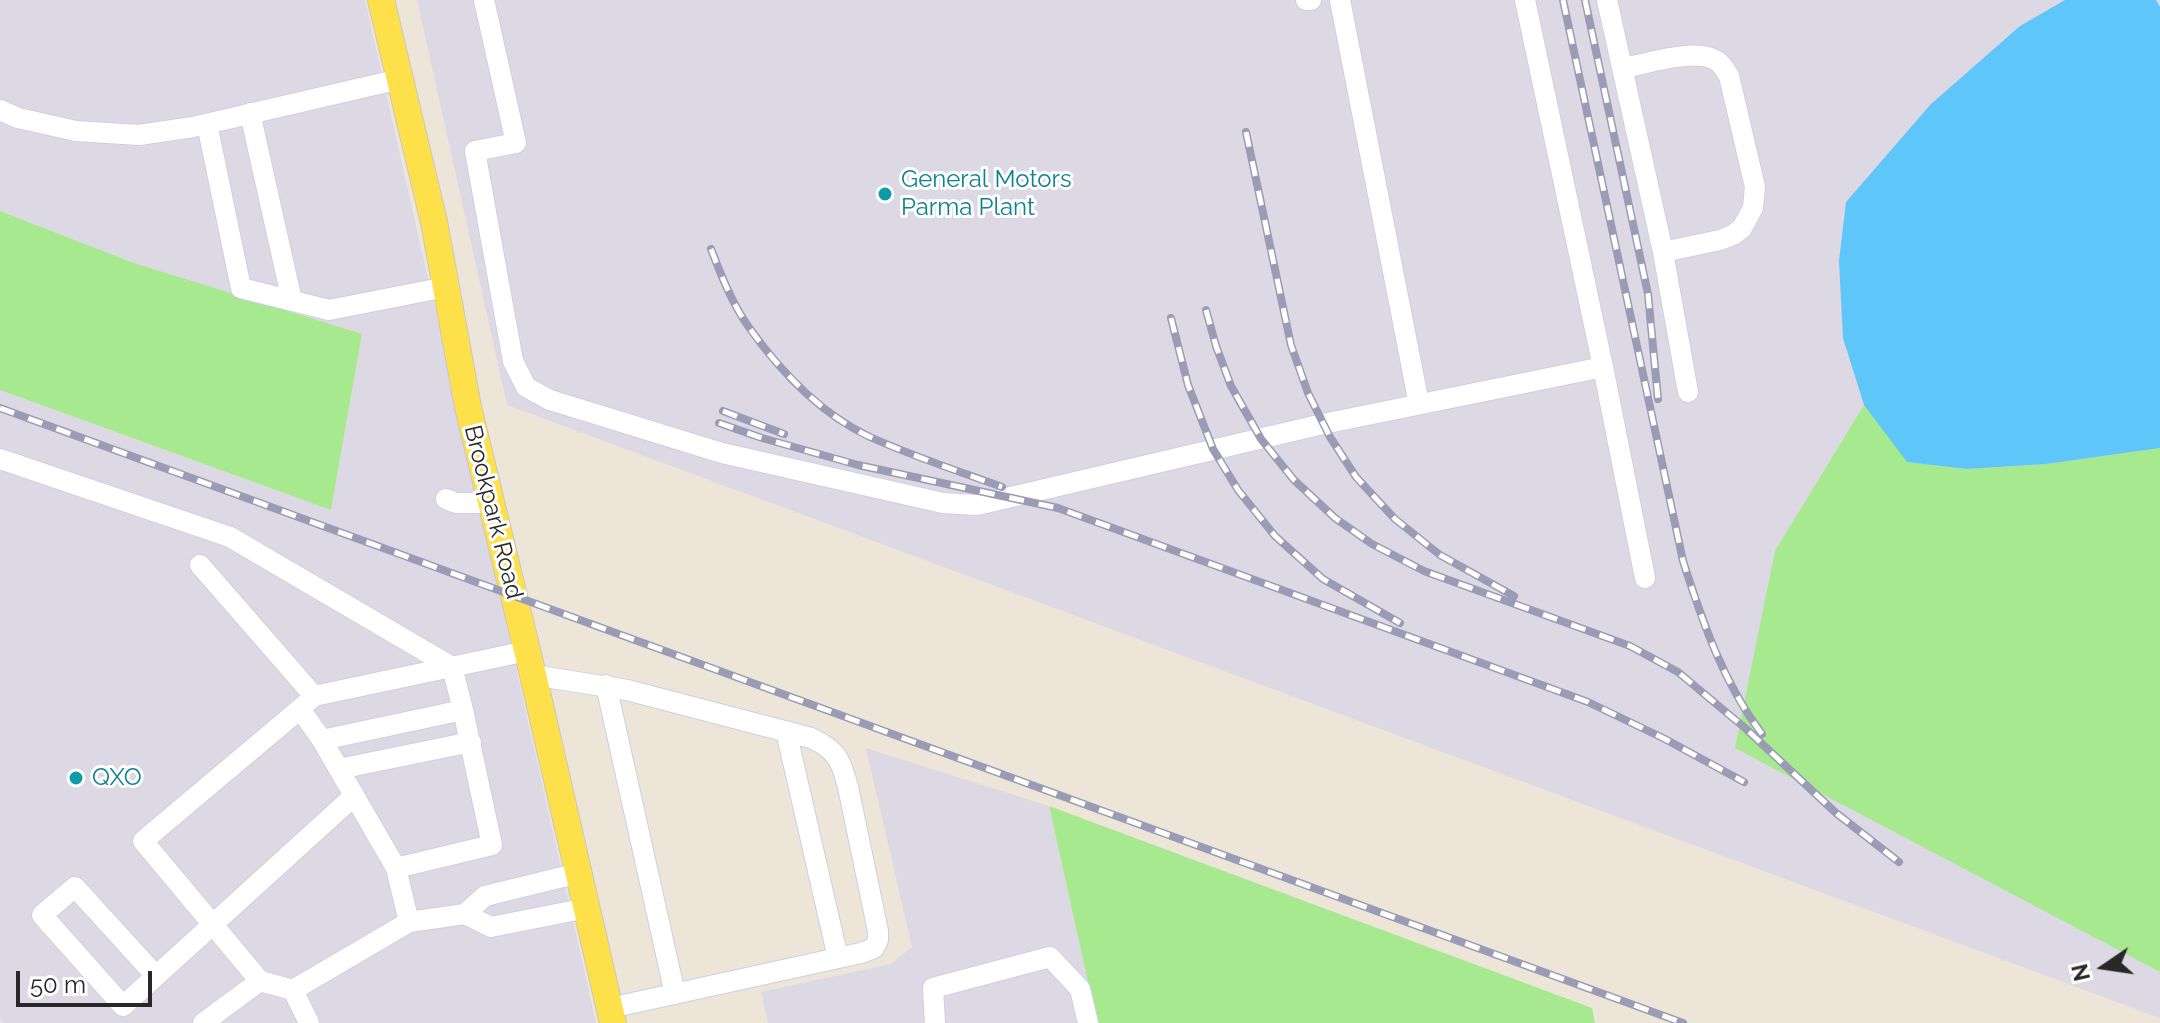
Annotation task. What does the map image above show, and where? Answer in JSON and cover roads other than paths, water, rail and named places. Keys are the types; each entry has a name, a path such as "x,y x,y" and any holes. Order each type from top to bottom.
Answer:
{"main road":[{"name":"Brookpark Road","path":"381,0 434,222 468,407 612,1016"}],"lane":[{"path":"484,0 516,143 475,151 513,361 526,387 550,400 722,453 943,503 977,505 1419,404 1603,367"},
{"path":"1340,0 1419,404"},
{"path":"1525,0 1645,578"},
{"path":"1607,0 1663,252 1688,392"},
{"path":"1622,68 1690,55 1716,60 1729,76 1755,187 1753,208 1742,228 1720,240 1663,252"},
{"path":"0,110 18,118 76,131 139,135 207,124 400,79"},
{"path":"250,113 292,301"},
{"path":"207,124 241,288 329,310 446,287"},
{"path":"0,459 230,537 452,667 492,845 396,868"},
{"path":"446,499 456,503 491,503"},
{"path":"200,565 307,703 322,740 396,868 409,922"},
{"path":"579,873 485,896 465,914 409,922 293,990 260,981 143,841 307,703 452,667 530,663 786,731 826,745 842,765 848,787 878,931 874,948 675,994 612,1016"},
{"path":"606,685 675,994"},
{"path":"322,740 463,710"},
{"path":"786,731 838,958"},
{"path":"339,769 471,742"},
{"path":"156,976 75,887 42,915 123,1006 212,926 354,796"},
{"path":"465,914 491,927 587,908"},
{"path":"935,1023 933,988 1050,957 1080,989 1088,1023"},
{"path":"203,1023 260,981"},
{"path":"293,990 309,1023"}],"water":[{"path":"2065,0 2156,0 2160,7 2160,448 2046,464 1967,469 1907,462 1864,405 1843,338 1839,261 1846,202 1931,104 2020,26"}],"railway":[{"path":"1563,0 1683,561 1725,673 1762,734"},
{"path":"1585,0 1648,294 1658,399"},
{"path":"1246,132 1291,345 1308,393 1330,437 1356,477 1395,519 1440,555 1514,596"},
{"path":"711,249 748,326 773,359 818,403 870,437 1002,487"},
{"path":"1206,310 1231,386 1261,439 1294,480 1335,518 1372,544 1424,571 1630,646 1678,672 1745,728 1836,813 1899,862"},
{"path":"1171,318 1188,385 1213,449 1238,490 1275,536 1323,579 1400,623"},
{"path":"0,408 1683,1023"},
{"path":"723,411 784,434"},
{"path":"719,423 858,465 1058,508 1588,702 1744,782"}],"place":[{"name":"General Motors Parma Plant","path":"885,194"},
{"name":"QXO","path":"76,778"}]}
